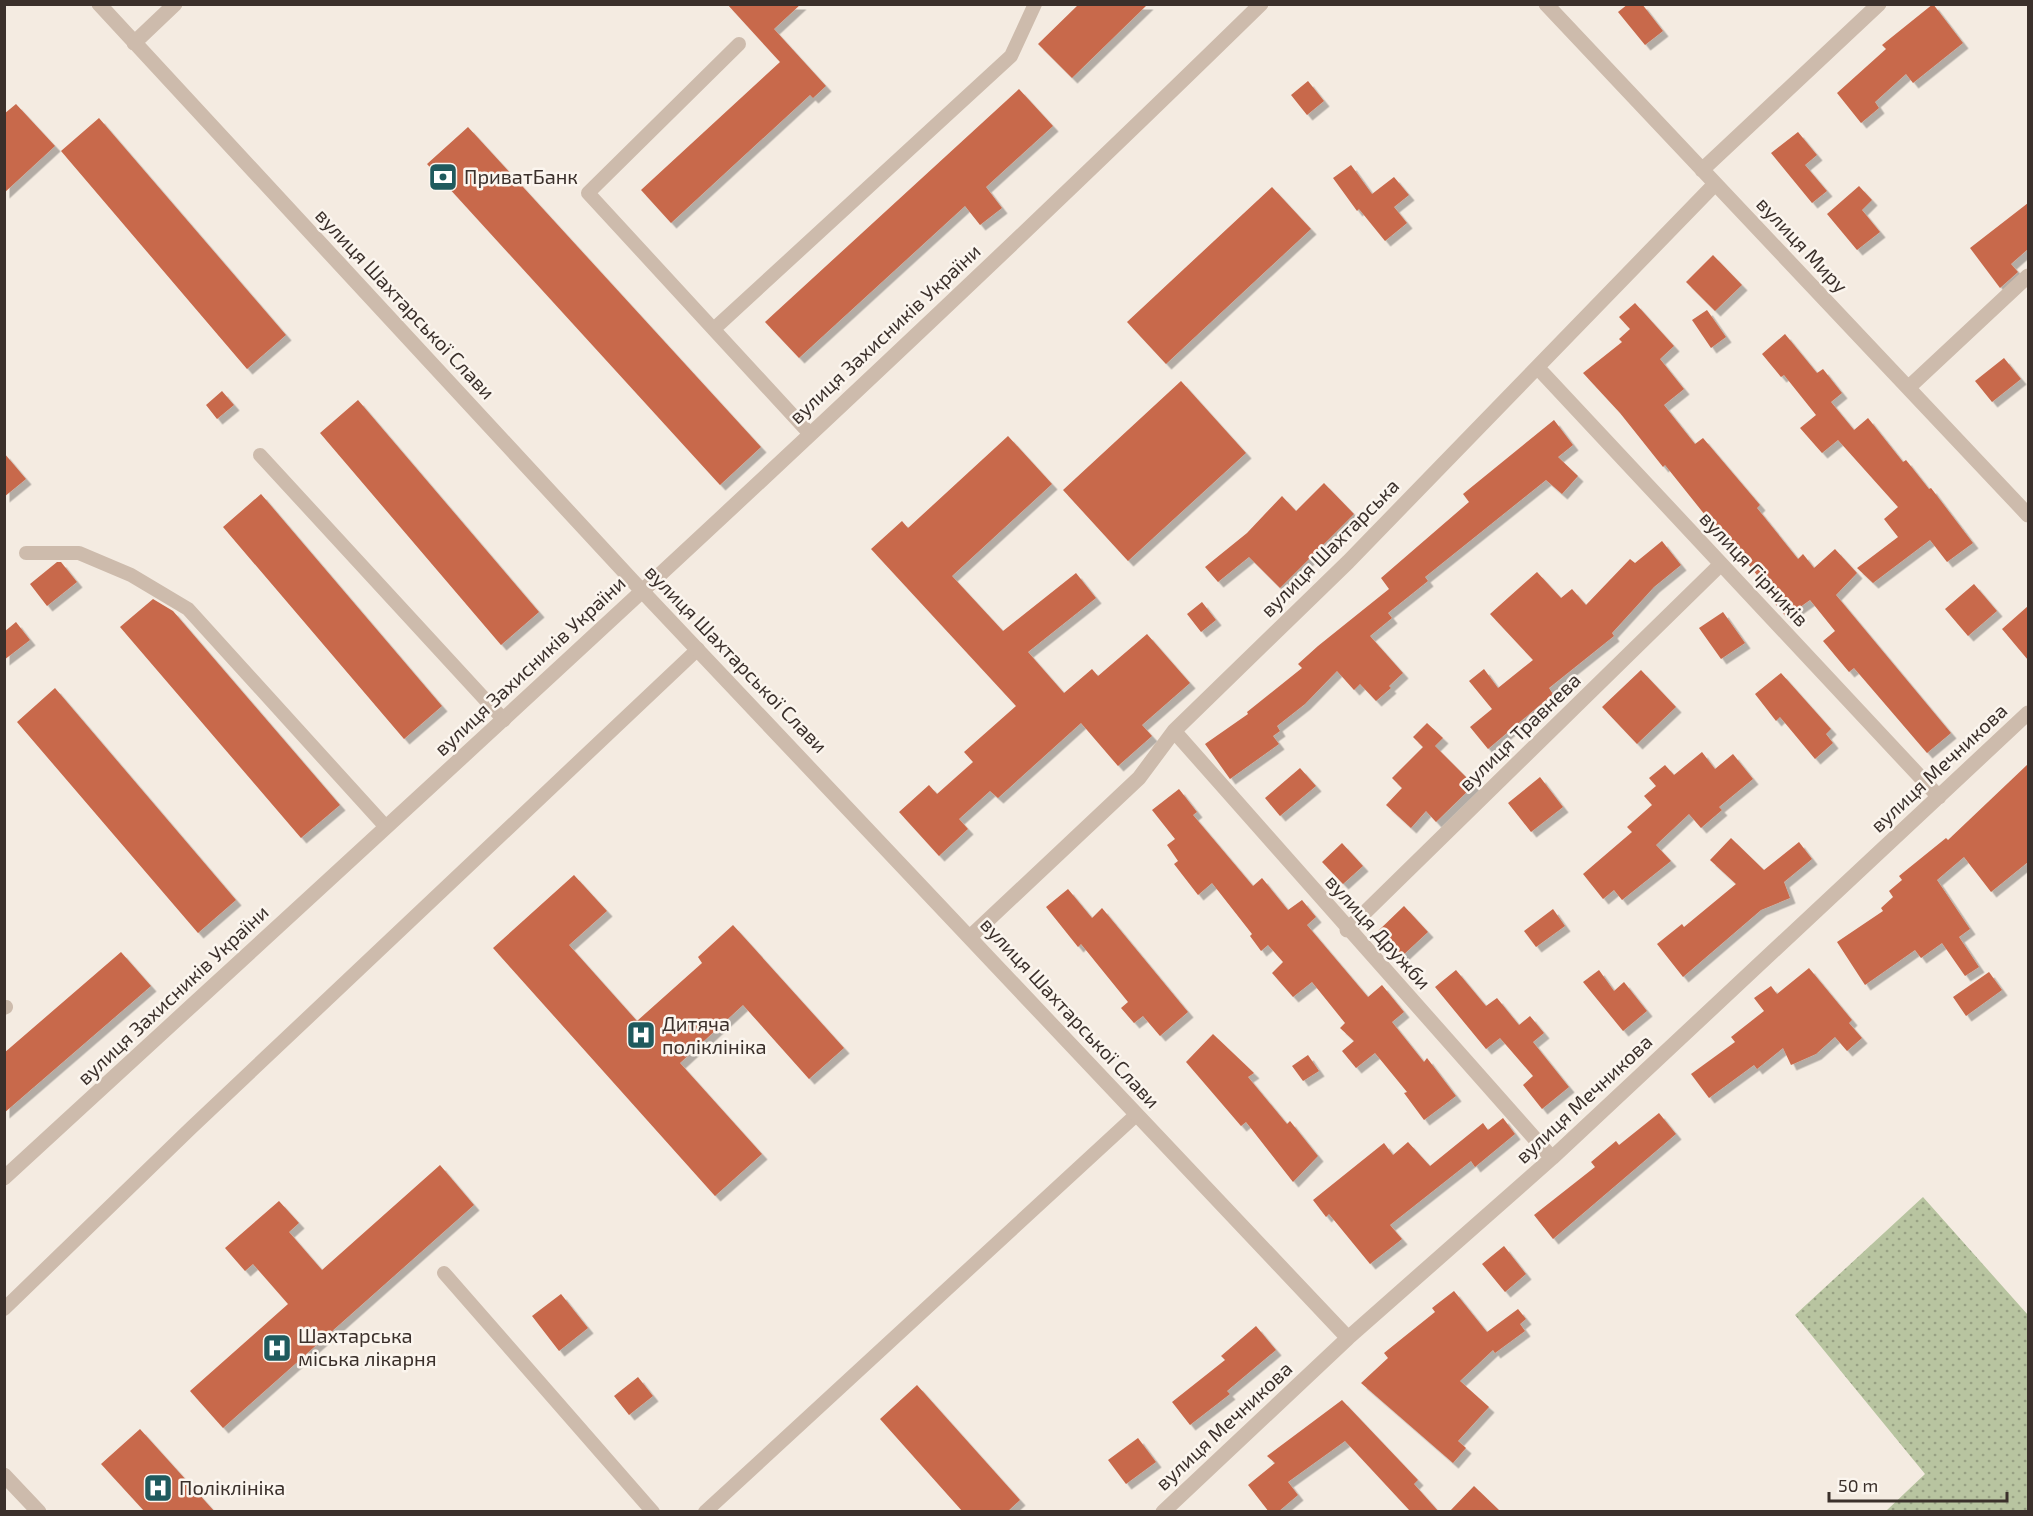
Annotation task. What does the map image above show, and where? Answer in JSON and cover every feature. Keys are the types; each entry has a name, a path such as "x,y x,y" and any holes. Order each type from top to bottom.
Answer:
{"street":[{"name":"вулиця Шахтарської Слави","path":"99,4 642,591 971,936 1136,1115 1348,1338"},
{"path":"134,43 175,4"},
{"name":"вулиця Захисників України","path":"4,1178 504,720 1129,134 1261,4"},
{"name":"вулиця Миру","path":"1546,4 2028,515"},
{"path":"1702,170 1879,4"},
{"name":"вулиця Шахтарська","path":"971,936 1139,778 1174,731 1348,562 1539,368 1715,184"},
{"path":"1908,388 2028,276"},
{"name":"вулиця Гірників","path":"1539,368 1939,797"},
{"name":"вулиця Травнева","path":"1347,930 1721,564"},
{"name":"вулиця Мечникова","path":"1163,1512 1348,1338 1552,1158 2028,712"},
{"name":"вулиця Дружби","path":"1174,731 1347,930 1552,1158"},
{"path":"4,1475 39,1512"}],"lane":[{"path":"715,328 1011,56 1035,4"},
{"path":"738,44 588,193 715,328 810,434"},
{"path":"260,455 504,720"},
{"path":"26,553 79,553 131,575 188,609 386,828"},
{"path":"4,1309 200,1120 698,649"},
{"path":"705,1512 1136,1115"},
{"path":"444,1273 653,1512"}],"green space":[{"path":"1923,1197 2028,1315 2028,1511 1886,1511 1925,1474 1795,1315"}],"building":[{"path":"727,4 801,4 774,29 826,86 813,98 810,95 671,223 641,190 780,62"},
{"path":"1079,4 1148,4 1072,78 1038,44"},
{"path":"1628,4 1642,4 1663,31 1645,45 1618,12"},
{"path":"1933,4 1963,43 1913,83 1906,74 1875,102 1879,108 1861,123 1837,93 1886,49 1882,45"},
{"path":"1308,81 1324,101 1307,115 1291,95"},
{"path":"1019,89 1053,126 986,187 1002,208 980,225 965,206 799,358 765,322"},
{"path":"16,104 55,146 4,193 4,114"},
{"path":"99,118 286,335 247,369 61,151"},
{"path":"468,127 761,447 720,485 427,164"},
{"path":"1798,132 1817,155 1805,165 1827,191 1812,203 1771,153"},
{"path":"1351,165 1372,194 1394,177 1409,195 1394,207 1407,223 1385,241 1359,209 1357,211 1333,178"},
{"path":"1859,186 1872,200 1862,210 1880,232 1857,250 1827,214"},
{"path":"1272,187 1311,229 1166,364 1127,322"},
{"path":"2028,203 2028,249 2011,264 2018,272 2000,288 1970,248"},
{"path":"1713,255 1742,285 1715,311 1686,282"},
{"path":"1635,303 1674,346 1660,359 1684,389 1664,405 1695,444 1703,438 1760,505 1757,508 1798,559 1803,554 1814,568 1835,549 1857,573 1836,595 1951,733 1927,753 1854,668 1849,672 1823,641 1835,631 1810,600 1786,617 1763,589 1766,586 1731,543 1729,545 1665,465 1663,467 1620,413 1583,373 1622,342 1619,339 1630,329 1619,317"},
{"path":"1707,310 1726,337 1711,348 1692,320"},
{"path":"1785,334 1817,373 1823,369 1842,393 1831,402 1854,430 1868,418 1903,462 1906,460 1929,489 1931,488 1973,543 1947,562 1930,540 1873,583 1857,568 1898,537 1884,519 1898,507 1838,440 1822,453 1800,428 1816,415 1784,375 1781,377 1762,354"},
{"path":"2004,358 2021,379 1992,402 1975,381"},
{"path":"1181,381 1246,453 1128,561 1063,490"},
{"path":"222,391 234,405 217,419 206,405"},
{"path":"358,400 539,612 501,645 320,433"},
{"path":"1554,420 1573,445 1558,457 1578,476 1562,494 1546,480 1425,577 1428,581 1388,613 1392,618 1370,636 1403,673 1389,686 1391,688 1376,701 1360,684 1354,690 1337,671 1305,704 1277,726 1280,731 1273,736 1279,744 1230,779 1205,744 1248,714 1247,712 1302,668 1298,664 1318,646 1389,589 1381,578 1469,502 1463,494"},
{"path":"1008,436 1052,484 952,576 1003,631 1076,573 1096,598 1028,652 1064,693 1092,669 1098,676 1147,634 1190,683 1142,725 1152,736 1118,766 1081,723 998,798 990,791 959,819 968,829 939,856 899,812 929,785 937,794 973,762 964,752 1016,706 871,549 902,521 908,528"},
{"path":"4,453 26,479 4,497"},
{"path":"1324,483 1354,514 1280,588 1249,557 1218,582 1205,567 1247,533 1282,496 1296,511"},
{"path":"261,494 442,706 404,739 223,527"},
{"path":"1662,541 1681,565 1654,587 1612,633 1614,636 1549,688 1553,694 1488,749 1470,727 1492,709 1469,681 1484,669 1498,688 1533,660 1490,614 1537,572 1561,598 1572,589 1586,605 1630,559 1635,563"},
{"path":"57,562 61,562 77,582 47,606 30,584"},
{"path":"1974,584 1997,611 1968,636 1945,609"},
{"path":"153,599 173,611 340,805 301,838 120,627"},
{"path":"1202,602 1216,620 1201,632 1187,614"},
{"path":"2028,606 2028,660 2002,629"},
{"path":"1723,612 1745,643 1721,659 1699,628"},
{"path":"16,622 30,640 4,660 4,632"},
{"path":"1641,670 1676,707 1637,744 1602,707"},
{"path":"1781,673 1831,729 1826,734 1833,743 1815,759 1780,717 1776,721 1755,694"},
{"path":"55,688 236,900 198,933 17,722"},
{"path":"1427,723 1443,738 1435,746 1474,785 1436,822 1426,811 1411,828 1386,805 1402,788 1392,778 1423,747 1413,737"},
{"path":"1702,752 1715,769 1733,754 1753,779 1719,807 1722,810 1701,828 1689,814 1656,845 1671,861 1622,900 1614,890 1603,899 1583,874 1632,832 1627,827 1652,805 1644,796 1656,786 1649,778 1665,765 1674,775"},
{"path":"2028,764 2028,862 1991,892 1964,857 1937,880 1970,929 1959,937 1979,967 1965,976 1942,943 1921,958 1915,950 1865,985 1837,942 1883,911 1881,908 1893,897 1889,891 1902,880 1899,876 1946,838 1948,840"},
{"path":"1300,768 1316,786 1280,816 1265,798"},
{"path":"1540,777 1563,807 1531,832 1508,803"},
{"path":"1179,789 1197,812 1193,815 1253,886 1262,878 1288,910 1302,900 1316,917 1307,925 1368,997 1382,985 1404,1012 1392,1022 1424,1062 1427,1058 1456,1096 1424,1120 1404,1093 1407,1092 1375,1053 1356,1068 1342,1051 1354,1041 1340,1028 1345,1023 1312,982 1293,997 1272,973 1283,962 1268,945 1261,951 1250,936 1252,934 1212,883 1198,895 1174,864 1178,861 1167,845 1175,839 1152,810"},
{"path":"1731,838 1764,870 1799,842 1812,859 1784,882 1790,898 1761,910 1683,977 1657,944 1682,924 1684,927 1736,884 1710,860"},
{"path":"1342,843 1363,866 1343,884 1322,862"},
{"name":"Дитяча поліклініка","path":"574,875 607,911 569,945 637,1021 702,963 698,957 733,925 844,1048 809,1079 743,1005 680,1063 762,1154 715,1196 493,948"},
{"path":"1068,889 1092,918 1102,908 1188,1012 1160,1036 1143,1016 1134,1023 1121,1008 1128,1002 1081,944 1078,947 1046,907"},
{"path":"1404,906 1428,932 1401,957 1377,932"},
{"path":"1553,909 1565,926 1536,947 1524,931"},
{"path":"121,952 151,986 4,1113 4,1053"},
{"path":"1809,968 1852,1020 1849,1023 1862,1038 1847,1051 1835,1037 1816,1054 1791,1065 1783,1048 1757,1069 1754,1065 1709,1098 1691,1074 1735,1042 1731,1037 1764,1011 1754,998 1771,986 1777,994"},
{"path":"1456,970 1486,1006 1497,998 1519,1025 1530,1016 1544,1033 1533,1042 1569,1087 1542,1109 1523,1085 1533,1076 1500,1038 1486,1049 1435,987"},
{"path":"1599,970 1614,991 1624,982 1647,1011 1623,1031 1583,982"},
{"path":"1989,972 2002,990 1966,1016 1953,997"},
{"path":"1213,1034 1254,1073 1248,1077 1287,1124 1290,1121 1318,1156 1293,1182 1246,1122 1241,1126 1186,1062"},
{"path":"1308,1055 1319,1071 1303,1081 1292,1066"},
{"path":"1659,1113 1676,1134 1553,1239 1534,1215 1595,1167 1591,1162 1616,1141 1619,1145"},
{"path":"1503,1118 1515,1134 1475,1167 1471,1161 1390,1225 1402,1239 1370,1264 1329,1214 1326,1217 1313,1200 1384,1143 1393,1155 1408,1142 1430,1166 1483,1123 1488,1130"},
{"name":"Шахтарська міська лікарня","path":"440,1165 474,1205 223,1428 190,1391 288,1304 253,1264 245,1271 225,1248 279,1201 299,1223 289,1232 322,1270"},
{"path":"1504,1246 1526,1274 1505,1292 1482,1264"},
{"path":"1454,1291 1487,1332 1518,1309 1526,1319 1520,1324 1525,1331 1495,1353 1493,1350 1460,1381 1489,1407 1458,1441 1466,1448 1453,1463 1361,1383 1388,1358 1384,1353 1435,1312 1432,1308"},
{"path":"561,1294 588,1328 559,1351 532,1316"},
{"path":"1256,1326 1276,1350 1227,1391 1230,1394 1190,1425 1172,1402 1225,1360 1221,1356"},
{"path":"638,1377 653,1396 629,1415 614,1396"},
{"path":"917,1385 1020,1500 1007,1512 963,1512 880,1419"},
{"path":"1342,1400 1418,1480 1414,1484 1439,1512 1411,1512 1345,1441 1288,1482 1298,1495 1278,1512 1269,1512 1248,1485 1275,1463 1267,1456"},
{"name":"Поліклініка","path":"140,1429 215,1512 145,1512 101,1464"},
{"path":"1138,1438 1156,1462 1126,1484 1108,1460"},
{"path":"1474,1486 1501,1512 1449,1512"}],"place":[{"name":"ПриватБанк","path":"443,177"},
{"name":"Дитяча поліклініка","path":"641,1035"},
{"name":"Шахтарська міська лікарня","path":"277,1348"},
{"name":"Поліклініка","path":"158,1488"}]}
